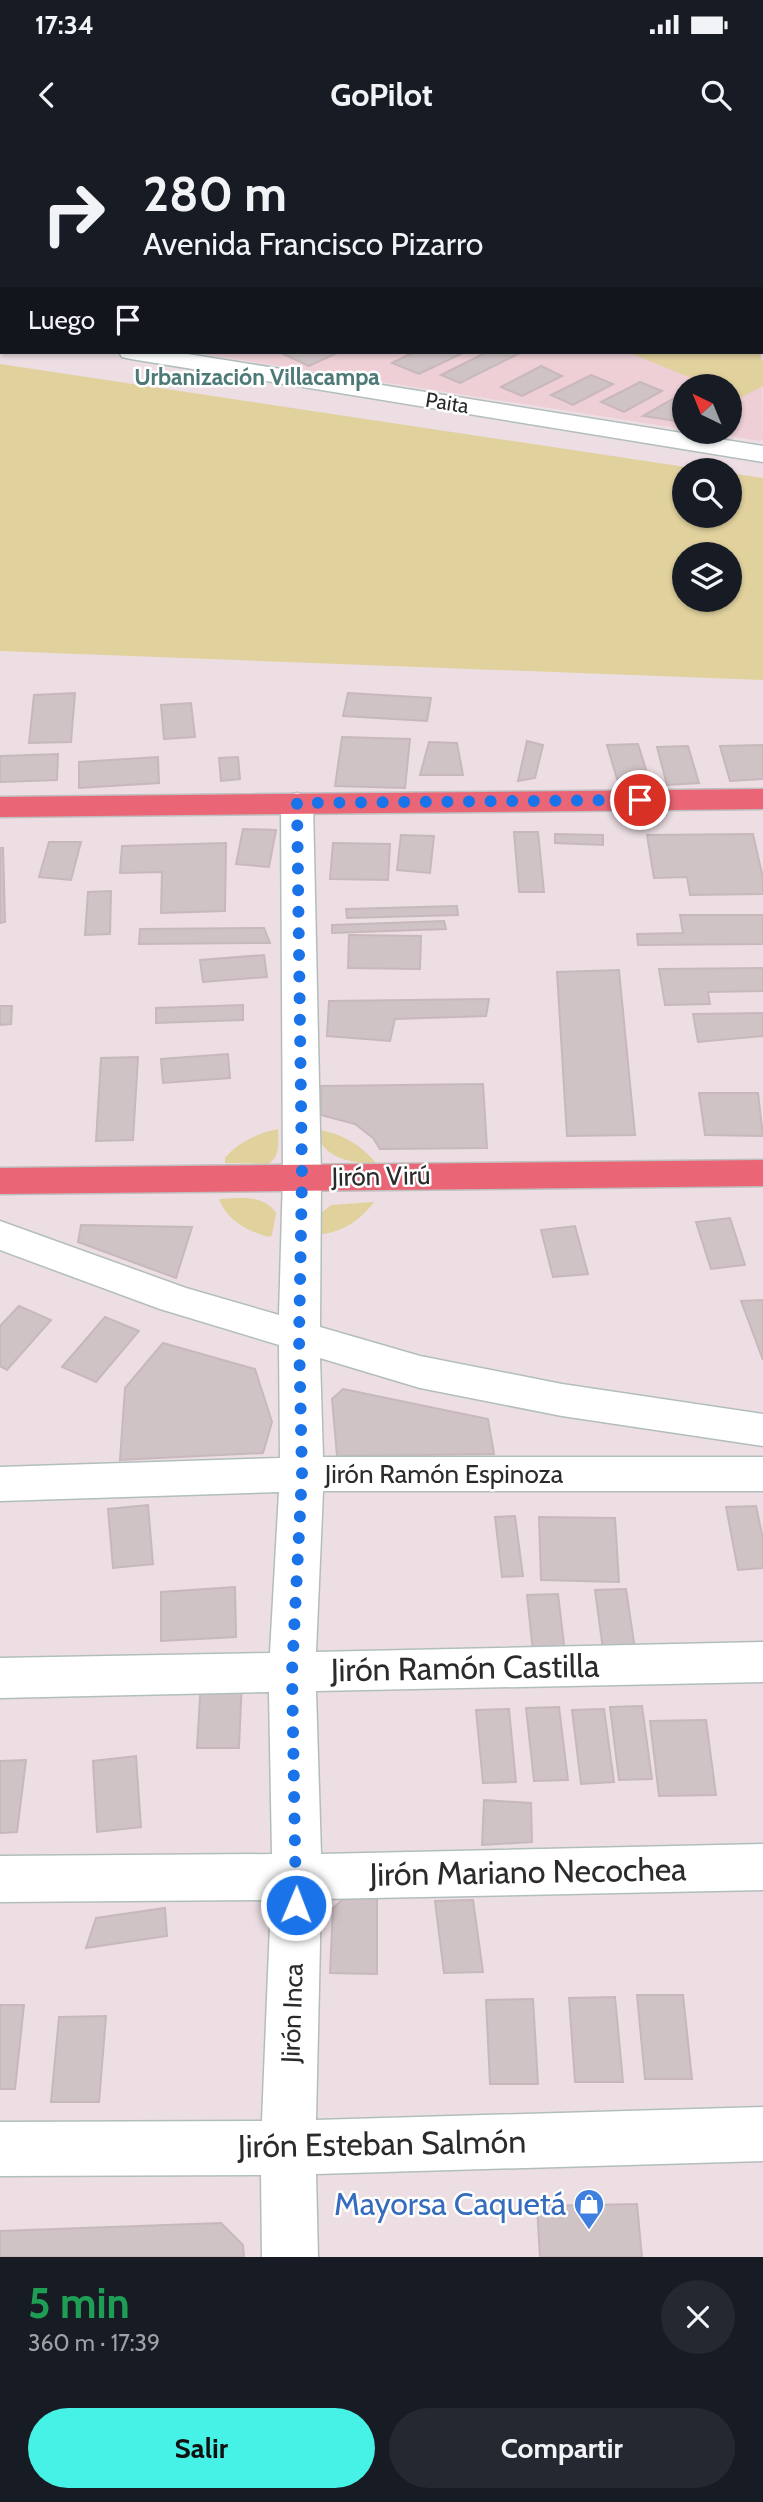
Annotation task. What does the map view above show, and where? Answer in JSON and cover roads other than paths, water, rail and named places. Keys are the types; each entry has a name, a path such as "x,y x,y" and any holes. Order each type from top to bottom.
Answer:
{"main road":[{"path":"0,807 763,799"},
{"name":"Jirón Virú","path":"0,1181 763,1172"}],"street":[{"name":"Paita","path":"143,354 763,454"},
{"name":"Jirón Inca","path":"290,2257 288,2148 297,1877 292,1672 302,1474 299,1337 302,1177 297,803"},
{"path":"0,1235 174,1299 420,1372 492,1388 763,1430"},
{"name":"Jirón Ramón Espinoza","path":"0,1484 302,1474 763,1474"},
{"name":"Jirón Ramón Castilla","path":"0,1678 763,1662"},
{"name":"Jirón Mariano Necochea","path":"0,1879 297,1877 763,1867"},
{"name":"Jirón Esteban Salmón","path":"0,2149 288,2148 763,2134"}],"place":[{"name":"Mayorsa Caquetá","path":"589,2231"}],"district":[{"name":"Urbanización Villacampa","path":"257,377"}]}
